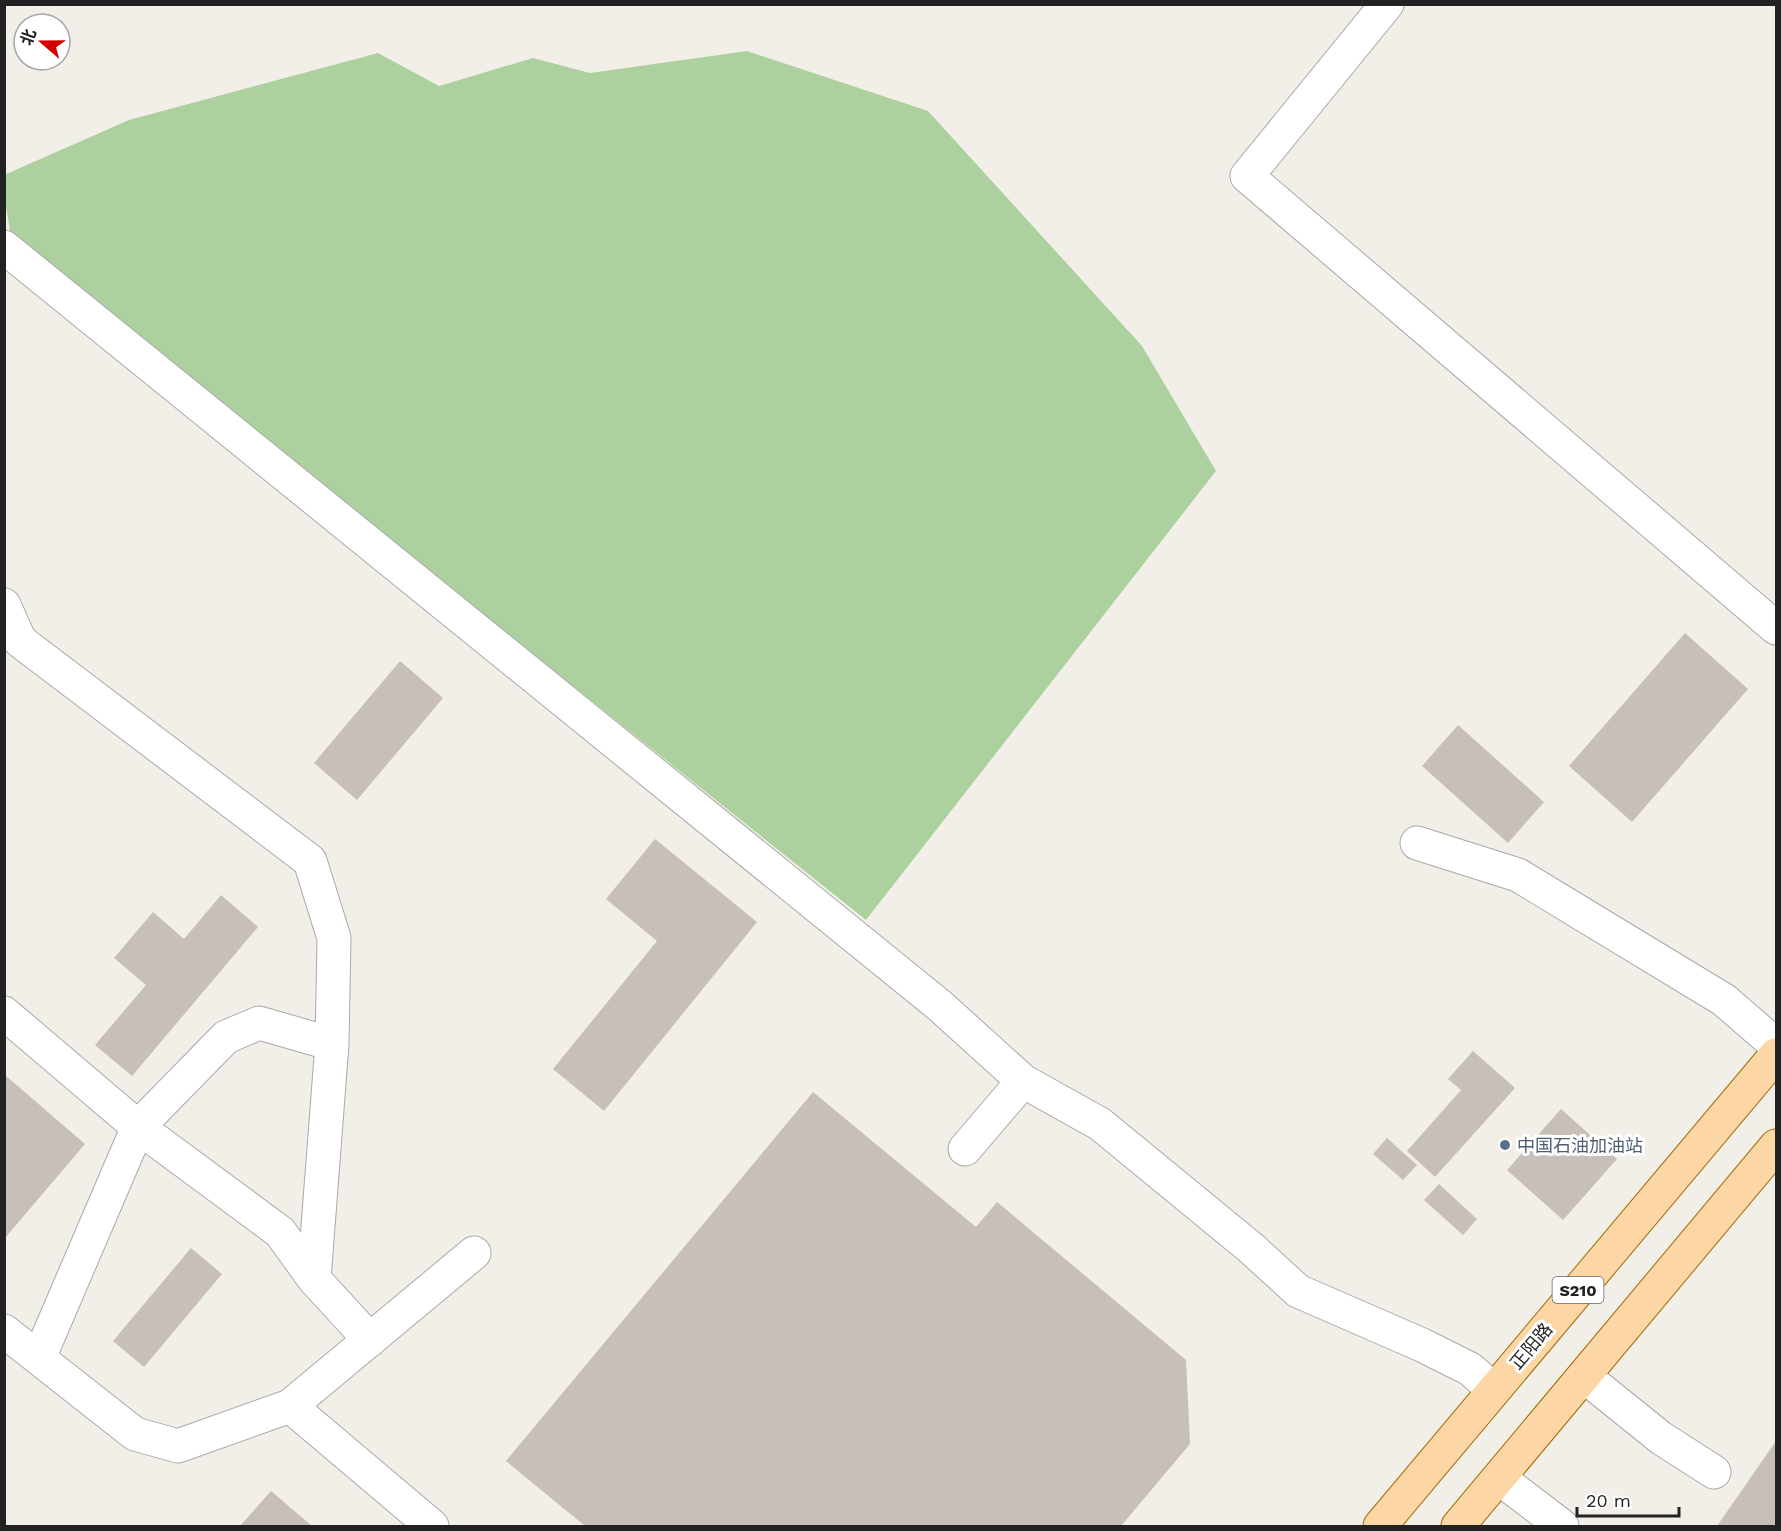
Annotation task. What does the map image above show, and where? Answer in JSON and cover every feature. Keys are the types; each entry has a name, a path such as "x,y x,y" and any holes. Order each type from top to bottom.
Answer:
{"main road":[{"name":"正阳路","path":"1380,1527 1776,1055"},
{"path":"1458,1527 1776,1146"}],"street":[{"path":"1387,4 1247,176 1776,628"},
{"path":"4,247 939,1005 1023,1081 1100,1124 1251,1248 1298,1291 1461,1364 1494,1390"},
{"path":"4,605 20,641 310,861 333,938 332,1044 314,1279"},
{"path":"1417,843 1518,875 1724,1000 1776,1045"},
{"path":"4,1013 138,1127 280,1232 314,1279 370,1340"},
{"path":"39,1358 138,1127 226,1037 258,1023 332,1044"},
{"path":"965,1149 1023,1081"},
{"path":"4,1331 135,1434 178,1446 290,1406 474,1253"},
{"path":"1584,1376 1661,1438 1714,1472"},
{"path":"290,1406 432,1527"},
{"path":"1499,1478 1562,1527"}],"green space":[{"path":"747,51 928,111 1142,346 1216,471 866,920 11,237 5,200 4,175 129,120 378,53 439,86 533,58 590,73"}],"building":[{"path":"1685,633 1748,689 1632,822 1569,766"},
{"path":"400,661 443,698 357,800 314,763"},
{"path":"1458,725 1544,802 1508,843 1422,766"},
{"path":"655,839 757,922 604,1111 553,1069 657,941 606,899"},
{"path":"221,895 258,927 132,1076 95,1045 146,985 114,958 153,912 184,939"},
{"path":"1473,1051 1515,1088 1435,1177 1407,1151 1461,1090 1448,1079"},
{"path":"5,1075 85,1144 5,1238"},
{"path":"813,1092 976,1227 997,1202 1186,1360 1190,1444 1121,1526 585,1526 506,1461"},
{"path":"1561,1109 1617,1159 1563,1220 1507,1170"},
{"path":"1387,1138 1417,1165 1403,1180 1373,1154"},
{"path":"1439,1184 1477,1219 1463,1235 1424,1200"},
{"path":"191,1248 222,1274 144,1367 113,1341"},
{"path":"1776,1441 1776,1526 1717,1526"},
{"path":"271,1491 312,1526 240,1526"}],"place":[{"name":"中国石油加油站","path":"1505,1145"}]}
